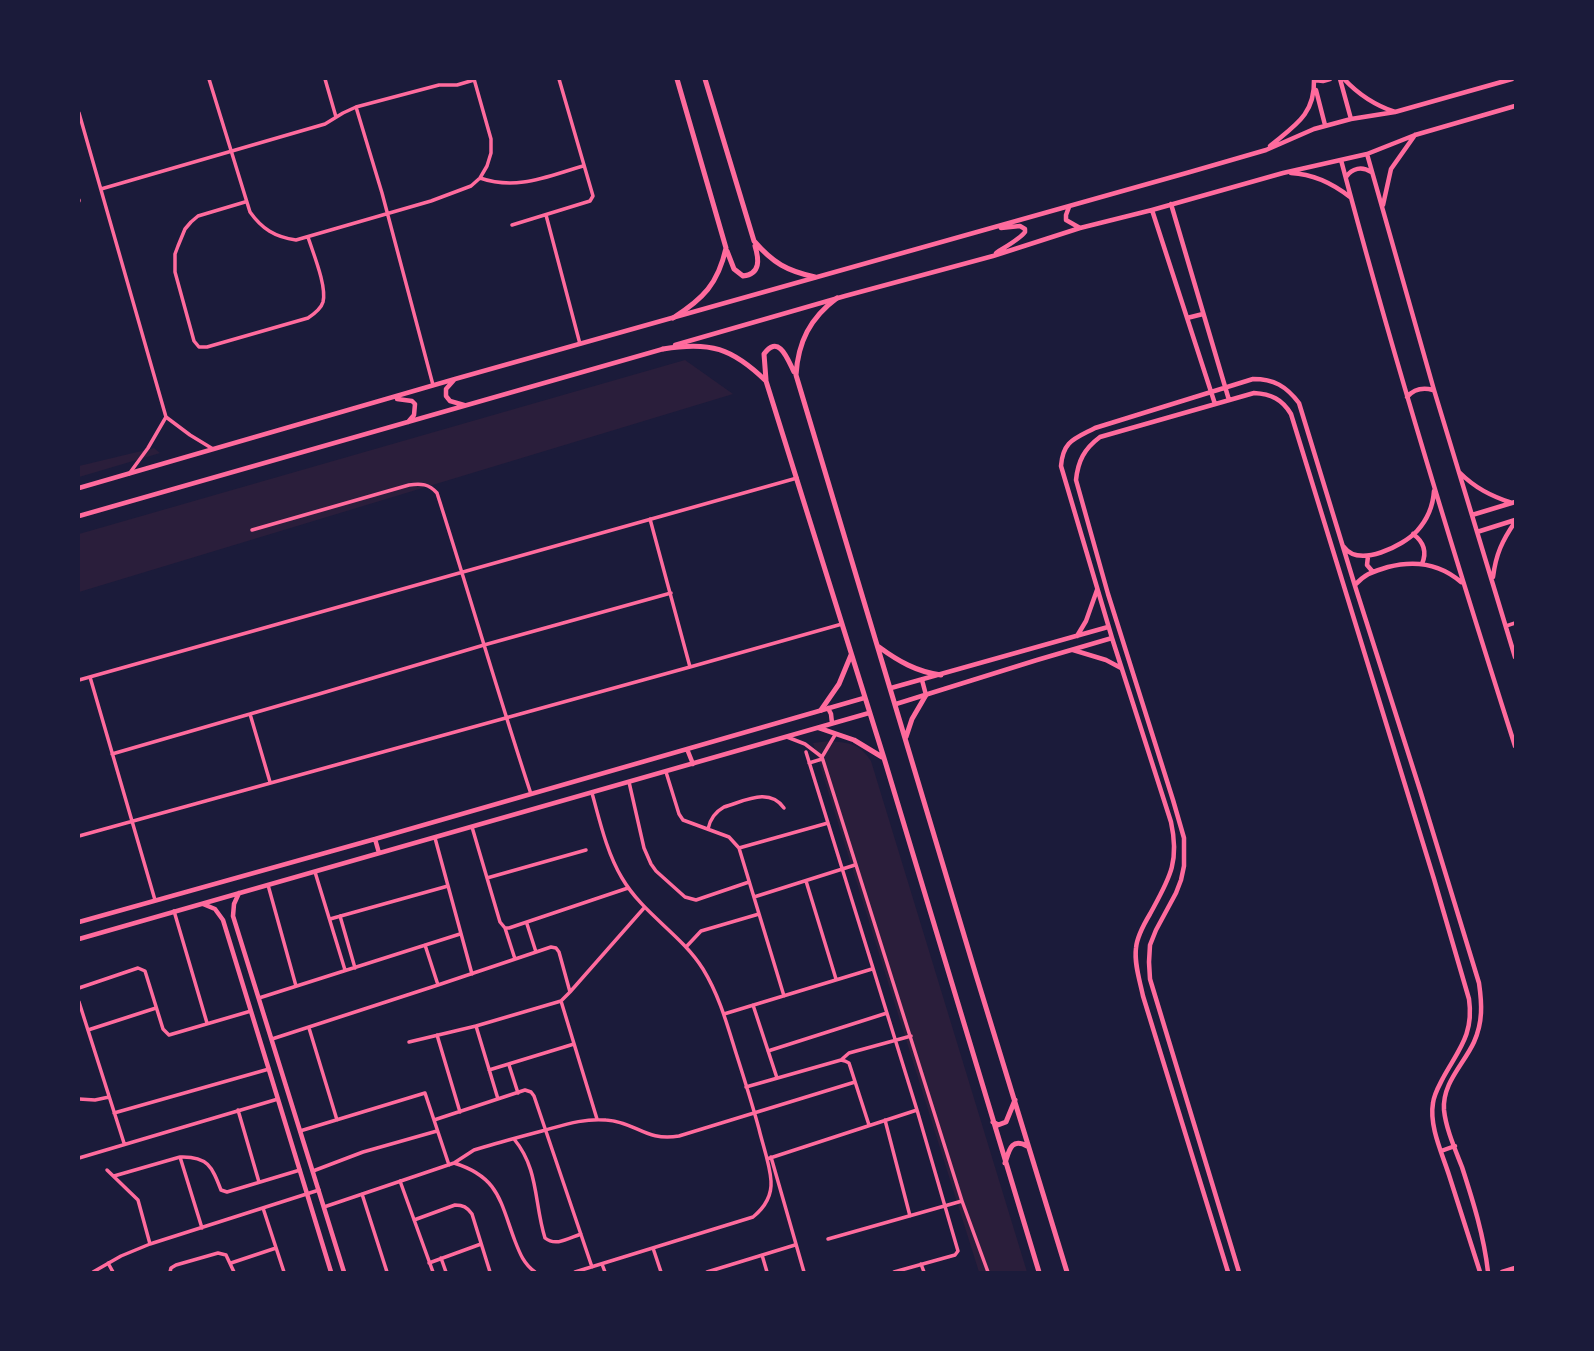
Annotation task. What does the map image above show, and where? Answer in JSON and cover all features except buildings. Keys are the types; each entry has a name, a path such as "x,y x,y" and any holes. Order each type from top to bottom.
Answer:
{"main road":[{"path":"677,79 726,248 738,274 748,275 757,268 758,259 705,79"},
{"path":"754,242 766,256 781,267 815,277"},
{"path":"673,318 708,290 723,263 726,248"},
{"path":"796,374 797,360 806,331 824,308 837,298"},
{"path":"663,349 686,345 708,346 730,353 750,365 766,382"},
{"path":"1039,1272 884,758 766,382 764,354 773,346 783,350 796,374 1067,1272"},
{"path":"878,647 920,671 941,675"},
{"path":"825,709 851,654"},
{"path":"905,741 912,719 926,695"},
{"path":"819,728 836,732 884,758"},
{"path":"991,1119 998,1125 1006,1122 1015,1100"},
{"path":"1005,1164 1009,1149 1013,1145 1022,1143 1029,1148"}],"street":[{"path":"101,189 231,153 325,124 356,107 443,84 457,85 474,79 491,138 491,153 480,178 471,186 431,201 308,237 296,240 285,238 264,229 256,221 246,202 231,153 209,79"},
{"path":"325,79 336,117"},
{"path":"512,225 590,201 593,196 559,79"},
{"path":"1314,79 1330,79"},
{"path":"1314,79 1325,126"},
{"path":"1266,150 1306,115 1314,92 1314,79"},
{"path":"1342,79 1370,101 1395,112"},
{"path":"1342,79 1351,119"},
{"path":"79,488 454,379 1070,207 1266,150 1314,129 1351,119 1395,112 1512,79"},
{"path":"79,516 837,298 993,256 1080,228 1283,173 1367,154 1415,135 1515,106"},
{"path":"356,107 434,386"},
{"path":"79,113 166,417 216,450"},
{"path":"1382,209 1391,169 1415,135"},
{"path":"1367,154 1458,472 1515,657"},
{"path":"1341,160 1407,397 1515,746"},
{"path":"480,178 517,184 584,165"},
{"path":"1346,178 1357,168 1372,173"},
{"path":"1283,173 1303,174 1323,180 1351,198"},
{"path":"246,202 198,216 185,229 178,246 175,272 194,341 199,346 207,347 308,318 317,311 323,301 323,290 308,237"},
{"path":"1171,204 1229,400"},
{"path":"1070,207 1066,220 1080,228"},
{"path":"1152,210 1215,404"},
{"path":"546,215 580,344"},
{"path":"985,230 1020,226 1025,229 1024,234 993,256"},
{"path":"1187,318 1203,314"},
{"path":"454,379 446,389 446,396 450,401 465,405"},
{"path":"1228,1272 1143,996 1136,960 1136,947 1141,930 1172,869 1174,838 1171,822 1108,627 1061,466 1065,447 1094,428 1253,379 1280,383 1291,391 1299,403 1479,983 1482,1004 1480,1023 1474,1042 1449,1084 1444,1108 1483,1240 1485,1272"},
{"path":"1407,397 1422,388 1434,390"},
{"path":"1239,1272 1154,995 1149,962 1150,945 1181,880 1184,838 1108,594 1076,480 1082,455 1089,445 1100,437 1254,393 1276,397 1285,404 1291,414 1469,999 1470,1025 1438,1087 1432,1114 1441,1151 1472,1245 1485,1272"},
{"path":"391,398 408,400 415,404 414,415 407,422"},
{"path":"1149,410 1152,422"},
{"path":"128,474 148,448 166,417"},
{"path":"1307,464 1316,460"},
{"path":"1458,472 1492,497 1514,503"},
{"path":"79,680 797,478"},
{"path":"253,530 409,485 432,487 437,493 531,794"},
{"path":"1341,542 1353,555 1368,555 1397,546 1421,526 1429,512 1435,486"},
{"path":"1317,498 1327,494"},
{"path":"1472,515 1514,503"},
{"path":"650,519 690,667"},
{"path":"1477,532 1515,521"},
{"path":"1492,581 1495,559 1515,521"},
{"path":"1413,534 1424,547 1422,564"},
{"path":"1368,555 1367,565 1373,572"},
{"path":"1355,586 1363,576 1406,563 1437,567 1463,584"},
{"path":"1077,636 1090,614 1097,589"},
{"path":"112,754 671,593"},
{"path":"1506,626 1515,623"},
{"path":"79,836 842,624"},
{"path":"891,688 1108,627"},
{"path":"896,704 1112,638"},
{"path":"1073,650 1090,654 1121,668"},
{"path":"90,677 155,900"},
{"path":"922,680 926,695"},
{"path":"79,922 864,698"},
{"path":"825,709 831,714 832,723"},
{"path":"79,939 869,713"},
{"path":"250,714 270,782"},
{"path":"809,763 822,758 836,732"},
{"path":"787,737 805,744 822,758 962,1201 988,1272"},
{"path":"687,749 693,764"},
{"path":"806,752 917,1110 957,1253 894,1272"},
{"path":"666,772 683,820 729,837 739,848 784,996"},
{"path":"629,782 644,848 651,864 656,872 685,897 696,900 749,882"},
{"path":"592,793 611,856 628,888 686,947 702,967 714,989 804,1272"},
{"path":"708,830 712,818 719,810 758,796 774,798 784,808"},
{"path":"739,848 828,823"},
{"path":"472,827 500,922 505,928 515,959"},
{"path":"435,838 472,974"},
{"path":"376,839 379,853"},
{"path":"487,878 586,850"},
{"path":"754,897 856,865"},
{"path":"315,872 346,971"},
{"path":"806,881 837,980"},
{"path":"268,885 296,986"},
{"path":"330,919 448,886"},
{"path":"505,928 628,888"},
{"path":"239,893 233,916 344,1272"},
{"path":"1440,900 1447,901 1452,896"},
{"path":"202,903 215,909 223,920 331,1272"},
{"path":"409,1042 561,1001 645,908"},
{"path":"174,911 207,1024"},
{"path":"686,947 701,932 759,915"},
{"path":"223,920 233,916"},
{"path":"340,916 355,968"},
{"path":"527,923 536,952"},
{"path":"259,998 460,934"},
{"path":"1452,939 1457,934 1465,936"},
{"path":"425,945 438,985"},
{"path":"272,1039 551,947 559,950 570,992"},
{"path":"79,988 142,968 163,1029 169,1035 251,1011"},
{"path":"724,1014 873,969"},
{"path":"561,1001 597,1119"},
{"path":"79,1002 124,1143"},
{"path":"753,1005 776,1079"},
{"path":"88,1030 156,1008"},
{"path":"768,1051 887,1013"},
{"path":"476,1026 498,1099"},
{"path":"309,1027 337,1119"},
{"path":"438,1035 460,1112"},
{"path":"746,1087 841,1060 849,1053 911,1036"},
{"path":"489,1070 574,1044"},
{"path":"841,1060 849,1063 869,1125"},
{"path":"509,1064 518,1093"},
{"path":"114,1113 269,1069"},
{"path":"324,1207 451,1164 474,1150 571,1122 597,1119 622,1123 656,1137 668,1138 855,1082"},
{"path":"434,1120 525,1090 530,1091 546,1130 592,1267"},
{"path":"300,1130 425,1093 451,1164"},
{"path":"79,1099 109,1097"},
{"path":"79,1158 278,1099"},
{"path":"237,1110 259,1183"},
{"path":"769,1158 917,1110"},
{"path":"885,1120 911,1216"},
{"path":"313,1172 363,1152 437,1131"},
{"path":"1188,1140 1199,1136"},
{"path":"514,1139 525,1154 532,1172 545,1238 557,1243 581,1234"},
{"path":"1441,1151 1455,1146"},
{"path":"296,1159 308,1155"},
{"path":"114,1176 180,1157 197,1158 212,1168 221,1190 227,1192 300,1170"},
{"path":"180,1157 202,1228"},
{"path":"575,1272 753,1217 763,1207 771,1190 769,1158"},
{"path":"451,1164 470,1168 483,1176 493,1187 521,1256 527,1266 536,1272"},
{"path":"107,1170 138,1200 150,1244"},
{"path":"401,1181 433,1272"},
{"path":"93,1272 150,1244 319,1190"},
{"path":"362,1194 387,1272"},
{"path":"828,1239 962,1201"},
{"path":"414,1220 455,1205 468,1208 490,1272"},
{"path":"263,1208 284,1272"},
{"path":"1472,1245 1483,1240"},
{"path":"429,1263 481,1244"},
{"path":"707,1272 796,1244"},
{"path":"231,1263 276,1248"},
{"path":"653,1248 661,1272"},
{"path":"170,1272 176,1265 218,1252 226,1255 234,1272"},
{"path":"762,1255 767,1272"},
{"path":"441,1258 446,1272"},
{"path":"107,1264 113,1272"},
{"path":"602,1264 605,1272"},
{"path":"922,1264 924,1272"},
{"path":"1502,1272 1515,1268"}],"shaded area":[{"path":"685,360 733,394 79,592 79,534"},
{"path":"154,448 160,453 79,477 79,466"},
{"path":"829,741 853,745 871,761 1027,1272 979,1272 813,743"}]}
